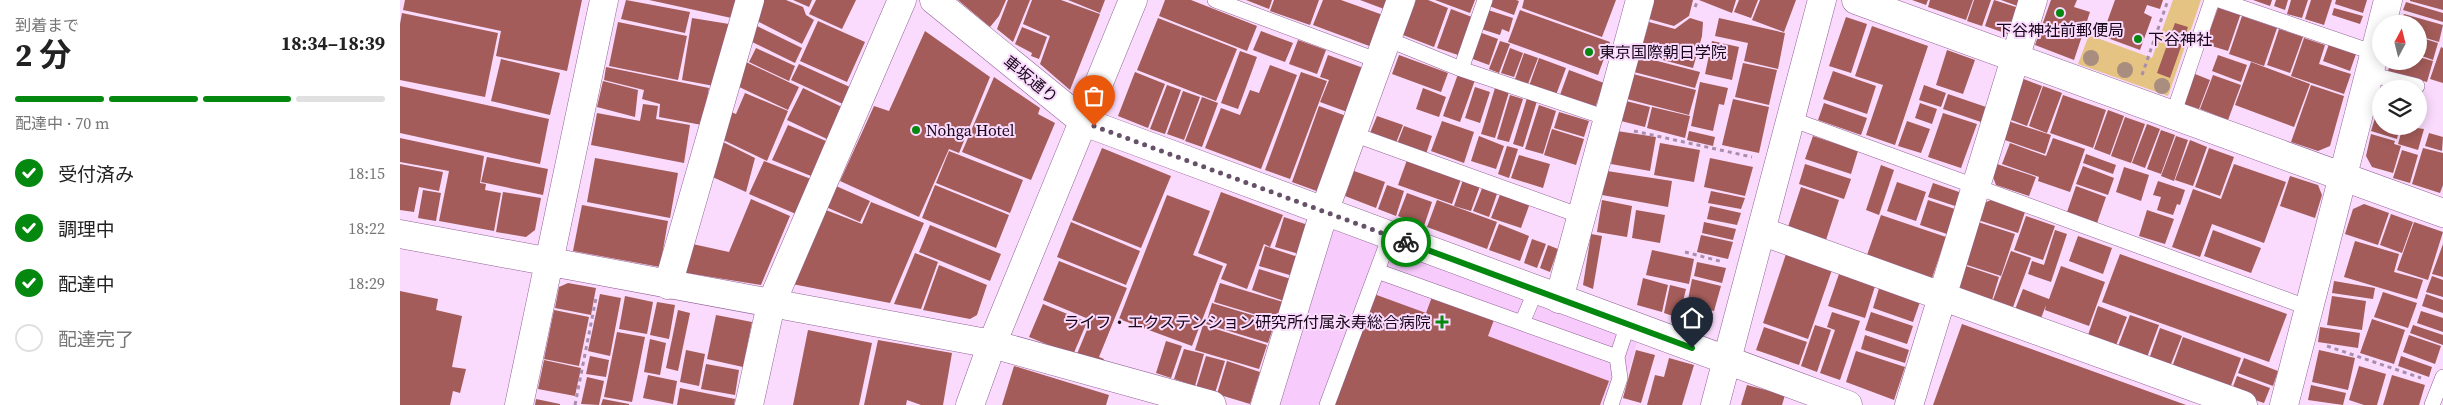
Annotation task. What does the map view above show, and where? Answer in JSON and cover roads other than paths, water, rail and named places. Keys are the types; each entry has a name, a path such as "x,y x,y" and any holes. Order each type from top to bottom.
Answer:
{"street":[{"path":"519,405 604,0"},
{"path":"668,285 750,0"},
{"path":"750,405 771,304 902,0"},
{"name":"車坂通り","path":"934,0 1084,122 1848,405"},
{"path":"970,405 992,344 1133,0"},
{"path":"1265,405 1324,212 1401,0"},
{"path":"1547,294 1581,216 1640,0"},
{"path":"1715,405 1822,0"},
{"path":"1856,0 2443,213"},
{"path":"1909,405 2033,0"},
{"path":"2384,15 2388,0"},
{"path":"2284,405 2372,64"},
{"path":"1761,231 2243,405"},
{"path":"400,234 992,344 1127,394 1212,405"}],"lane":[{"path":"1215,0 1383,50 1461,68 1607,118"},
{"path":"1461,68 1485,0"},
{"path":"2173,115 2212,0"},
{"path":"2219,0 2372,64"},
{"path":"2384,70 2405,80"},
{"path":"1791,119 2309,308"},
{"path":"1353,134 1581,216"},
{"path":"1327,405 1390,236"},
{"path":"1377,271 1617,357"},
{"path":"1522,323 1547,294"},
{"path":"1610,405 1620,378 1617,357 1628,324"},
{"path":"2432,405 2442,381"}],"place":[{"name":"下谷神社前郵便局","path":"2060,13"},
{"name":"下谷神社","path":"2138,39"},
{"name":"東京国際朝日学院","path":"1589,52"},
{"name":"Nohga Hotel","path":"916,130"},
{"name":"ライフ・エクステンション研究所付属永寿総合病院","path":"1442,322"}]}
